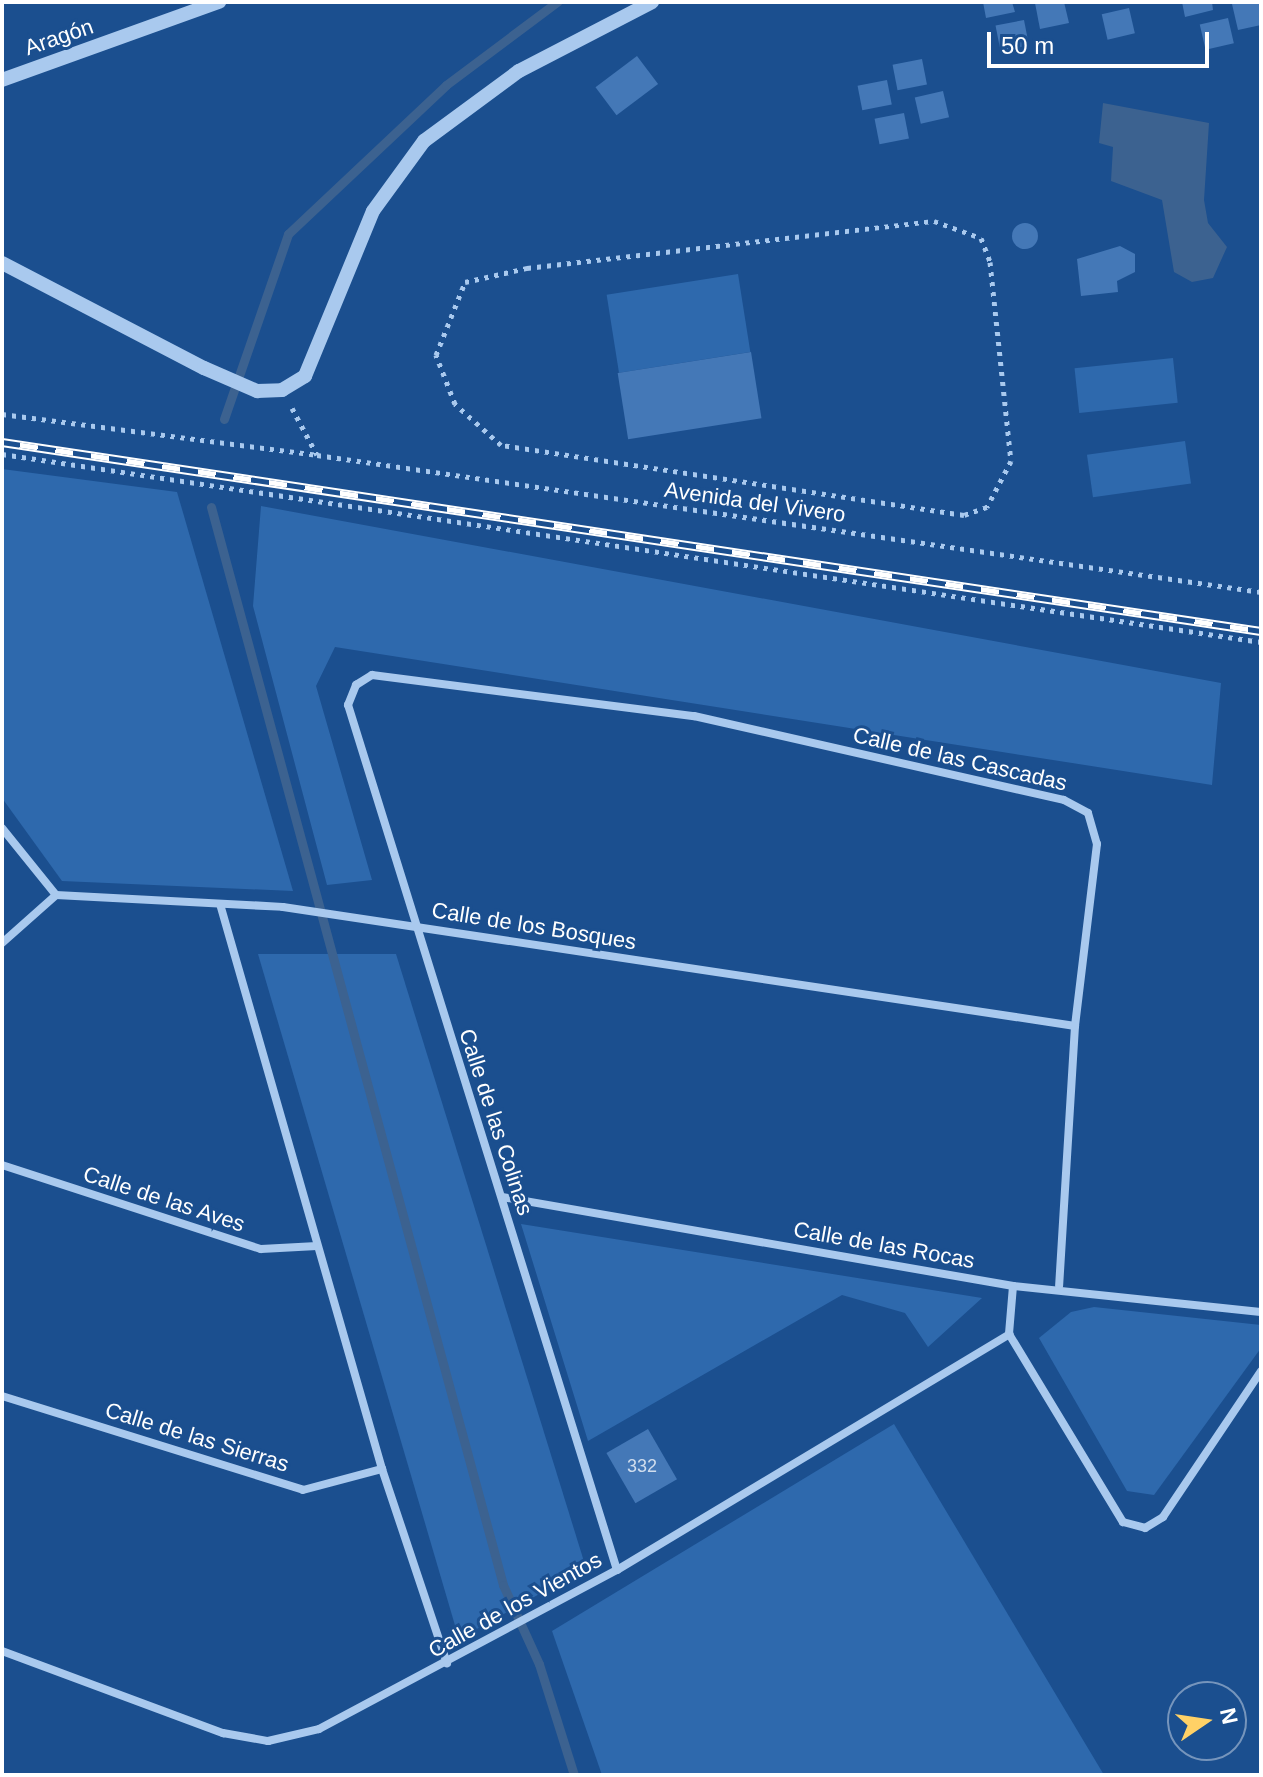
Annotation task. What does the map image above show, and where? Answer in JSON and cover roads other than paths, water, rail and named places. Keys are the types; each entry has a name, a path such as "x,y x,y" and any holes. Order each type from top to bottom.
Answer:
{"street":[{"name":"Aragón","path":"2,80 219,2"},
{"path":"2,263 204,368 257,391 282,390 305,376 373,211 424,141 519,71 652,2"},
{"name":"Calle de las Cascadas","path":"356,685 372,675 694,716 1064,800 1088,813 1097,844 1075,1026 1059,1286"},
{"name":"Calle de las Colinas","path":"356,685 348,705 412,925 502,1197 617,1570"},
{"path":"2,828 56,895 2,943"},
{"name":"Calle de los Bosques","path":"56,895 283,907 1075,1026"},
{"path":"220,904 382,1469 447,1663"},
{"name":"Calle de las Aves","path":"2,1165 261,1249 317,1246"},
{"name":"Calle de las Rocas","path":"502,1197 1013,1286 1059,1286 1261,1312"},
{"path":"1013,1286 1009,1334 1123,1522 1145,1528 1163,1517 1261,1371"},
{"name":"Calle de los Vientos","path":"2,1651 223,1733 268,1741 319,1729 494,1639 617,1570 1009,1334"},
{"name":"Calle de las Sierras","path":"2,1396 303,1490 382,1469"}],"waterway":[{"path":"224,419 288,234 446,85 557,2"},
{"path":"211,507 503,1585 539,1664 574,1775"}],"railway":[{"path":"2,442 1261,631"}]}
